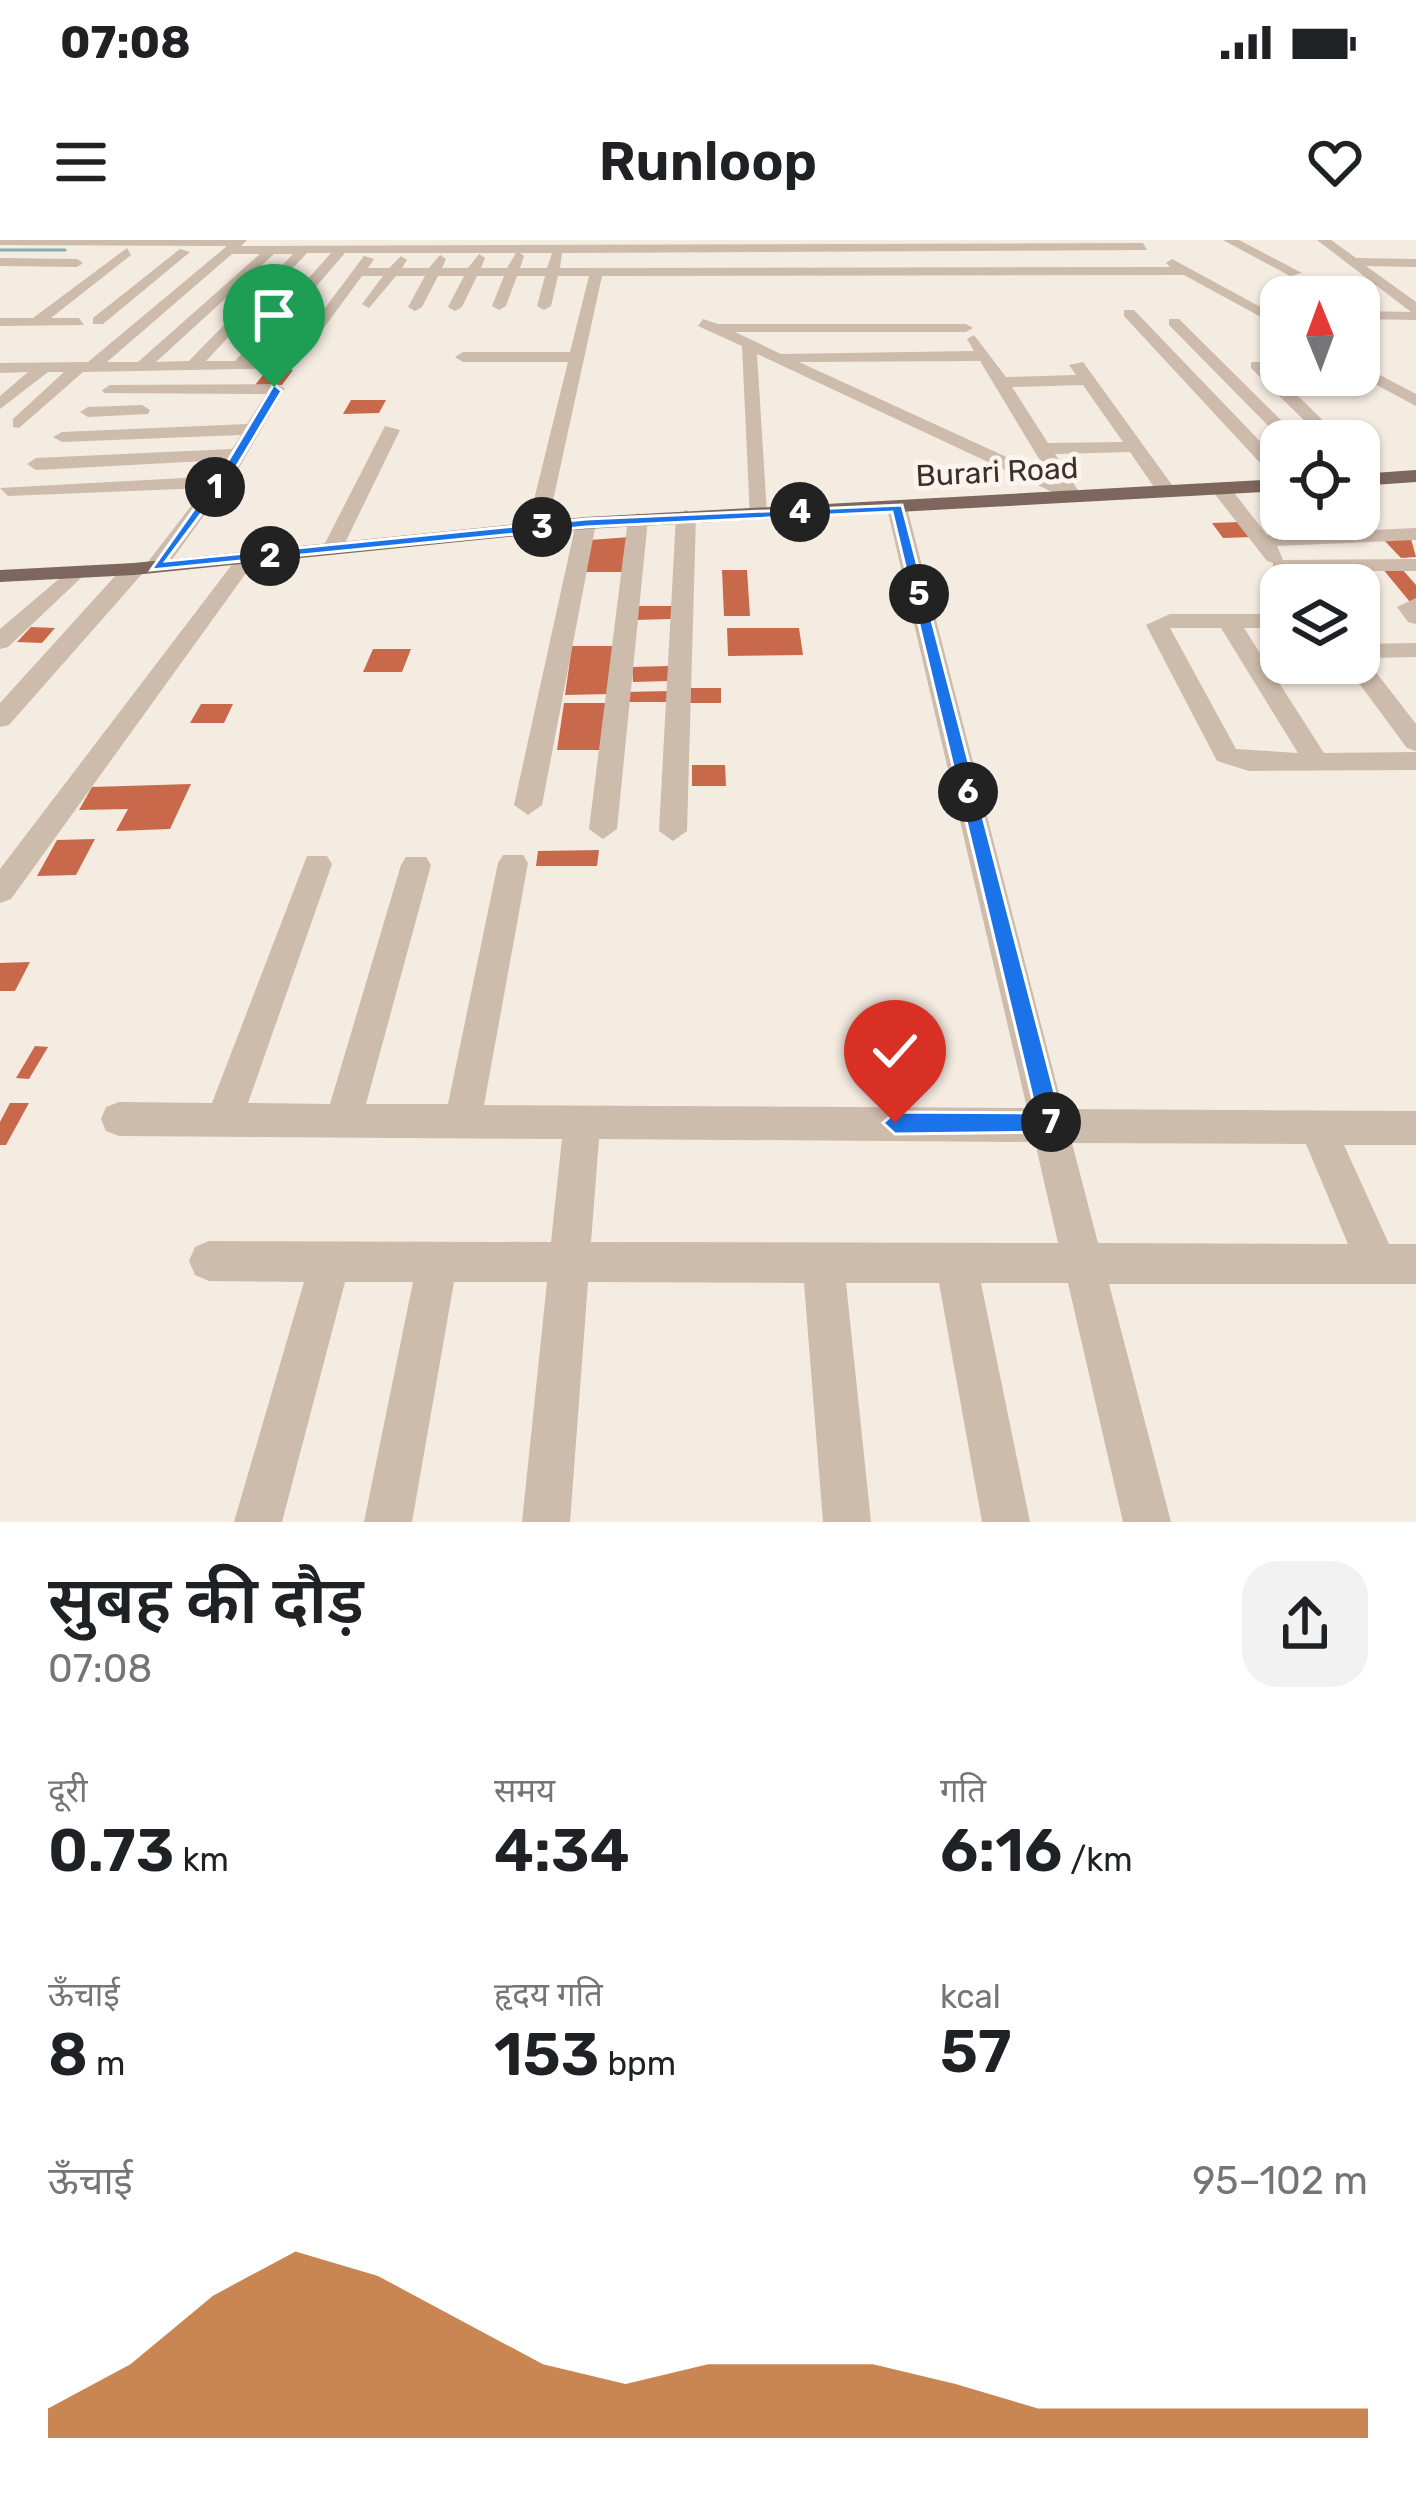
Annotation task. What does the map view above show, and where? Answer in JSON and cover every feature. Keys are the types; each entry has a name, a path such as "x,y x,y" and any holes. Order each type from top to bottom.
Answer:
{"main road":[{"path":"1380,475 1416,476"},
{"name":"Burari Road","path":"2,577 145,568 638,519 1260,486"}],"street":[{"path":"3,273 61,240"},
{"path":"1229,240 1295,273"},
{"path":"1323,240 1371,276"},
{"path":"0,241 375,251 520,251 555,245 632,251 748,246 784,250 1134,246 1260,312"},
{"path":"555,245 548,247 897,244 1000,250 1134,246"},
{"path":"544,306 555,245"},
{"path":"0,251 184,252 234,246"},
{"path":"10,424 234,246"},
{"path":"748,246 768,295"},
{"path":"932,246 941,273"},
{"path":"3,486 32,467 110,390 270,250"},
{"path":"193,366 302,250"},
{"path":"239,366 340,250"},
{"path":"706,273 708,250"},
{"path":"784,250 808,296"},
{"path":"855,250 863,273"},
{"path":"970,250 982,273"},
{"path":"1000,250 1015,273"},
{"path":"0,368 37,362 86,367 289,363 375,251"},
{"path":"369,304 408,251"},
{"path":"415,307 445,251"},
{"path":"455,307 483,251"},
{"path":"499,307 520,251"},
{"path":"627,272 632,251"},
{"path":"668,273 670,251"},
{"path":"0,356 127,252"},
{"path":"0,322 67,327 152,252"},
{"path":"98,321 184,252"},
{"path":"29,262 77,262"},
{"path":"1352,262 1416,263"},
{"path":"359,272 1180,272"},
{"path":"537,528 596,272"},
{"path":"3,273 61,275"},
{"path":"724,273 725,296"},
{"path":"1380,278 1416,278"},
{"path":"1380,283 1416,313"},
{"path":"258,298 339,298"},
{"path":"1129,313 1260,452"},
{"path":"1380,315 1416,313"},
{"path":"1174,322 1272,420"},
{"path":"972,337 708,325 1070,495"},
{"path":"745,343 972,337"},
{"path":"775,357 972,337"},
{"path":"972,337 1070,495"},
{"path":"745,343 757,514"},
{"path":"463,357 577,357"},
{"path":"0,404 37,362"},
{"path":"1257,365 1313,420"},
{"path":"856,375 998,378 1082,373 1167,492"},
{"path":"1380,381 1415,400"},
{"path":"0,718 145,568 239,454 274,387 110,390"},
{"path":"10,424 268,404"},
{"path":"62,437 255,429"},
{"path":"332,549 391,430"},
{"path":"1042,449 1135,447"},
{"path":"32,467 239,454"},
{"path":"3,486 202,483"},
{"path":"1221,489 1279,564"},
{"path":"897,508 1147,1522"},
{"path":"673,831 686,516"},
{"path":"603,829 638,519"},
{"path":"528,806 586,523"},
{"path":"1262,541 1416,534"},
{"path":"0,891 247,558"},
{"path":"1380,565 1416,565"},
{"path":"0,642 73,573"},
{"path":"1416,605 1408,607 1416,617"},
{"path":"1228,621 1316,761"},
{"path":"1260,621 1157,625 1221,748 1235,760 1249,762 1416,761"},
{"path":"1380,651 1416,650"},
{"path":"1372,684 1416,742"},
{"path":"463,1121 513,862"},
{"path":"224,1119 316,864"},
{"path":"343,1120 416,865"},
{"path":"119,1119 1416,1128"},
{"path":"546,1522 582,1121"},
{"path":"1317,1127 1396,1264"},
{"path":"209,1261 1396,1264"},
{"path":"388,1522 437,1261"},
{"path":"258,1522 329,1262"},
{"path":"823,1262 847,1522"},
{"path":"956,1262 1006,1522"}],"building":[{"path":"267,370 293,370 282,385 255,385"},
{"path":"351,400 386,400 379,413 343,414"},
{"path":"1240,522 1252,537 1223,538 1212,523"},
{"path":"630,537 625,572 583,572 590,540"},
{"path":"1383,539 1411,539 1416,557 1401,558"},
{"path":"1382,568 1401,568 1416,585 1416,602 1410,602"},
{"path":"722,570 747,570 750,616 724,616"},
{"path":"636,606 672,606 671,619 635,620"},
{"path":"31,627 55,628 42,643 17,642"},
{"path":"727,628 799,628 803,655 728,656"},
{"path":"572,646 615,646 610,694 565,695"},
{"path":"373,649 411,649 402,672 363,672"},
{"path":"668,666 669,681 633,682 632,667"},
{"path":"691,688 721,688 721,703 690,703"},
{"path":"671,691 670,702 622,702 623,692"},
{"path":"564,703 608,703 603,750 557,750"},
{"path":"201,704 233,704 224,723 190,723"},
{"path":"692,765 725,765 726,786 692,786"},
{"path":"191,784 170,829 116,831 128,809 79,810 92,787"},
{"path":"95,839 76,875 37,876 57,840"},
{"path":"599,850 597,866 536,866 538,851"},
{"path":"30,962 15,991 0,991 0,963"},
{"path":"35,1046 48,1047 29,1079 16,1078"},
{"path":"10,1103 29,1103 6,1145 0,1145 0,1122"}],"waterway":[{"path":"0,250 65,250"}],"route":[{"path":"274,387 276,391 231,466 155,567 586,523 897,508 1051,1124 895,1123"}]}
